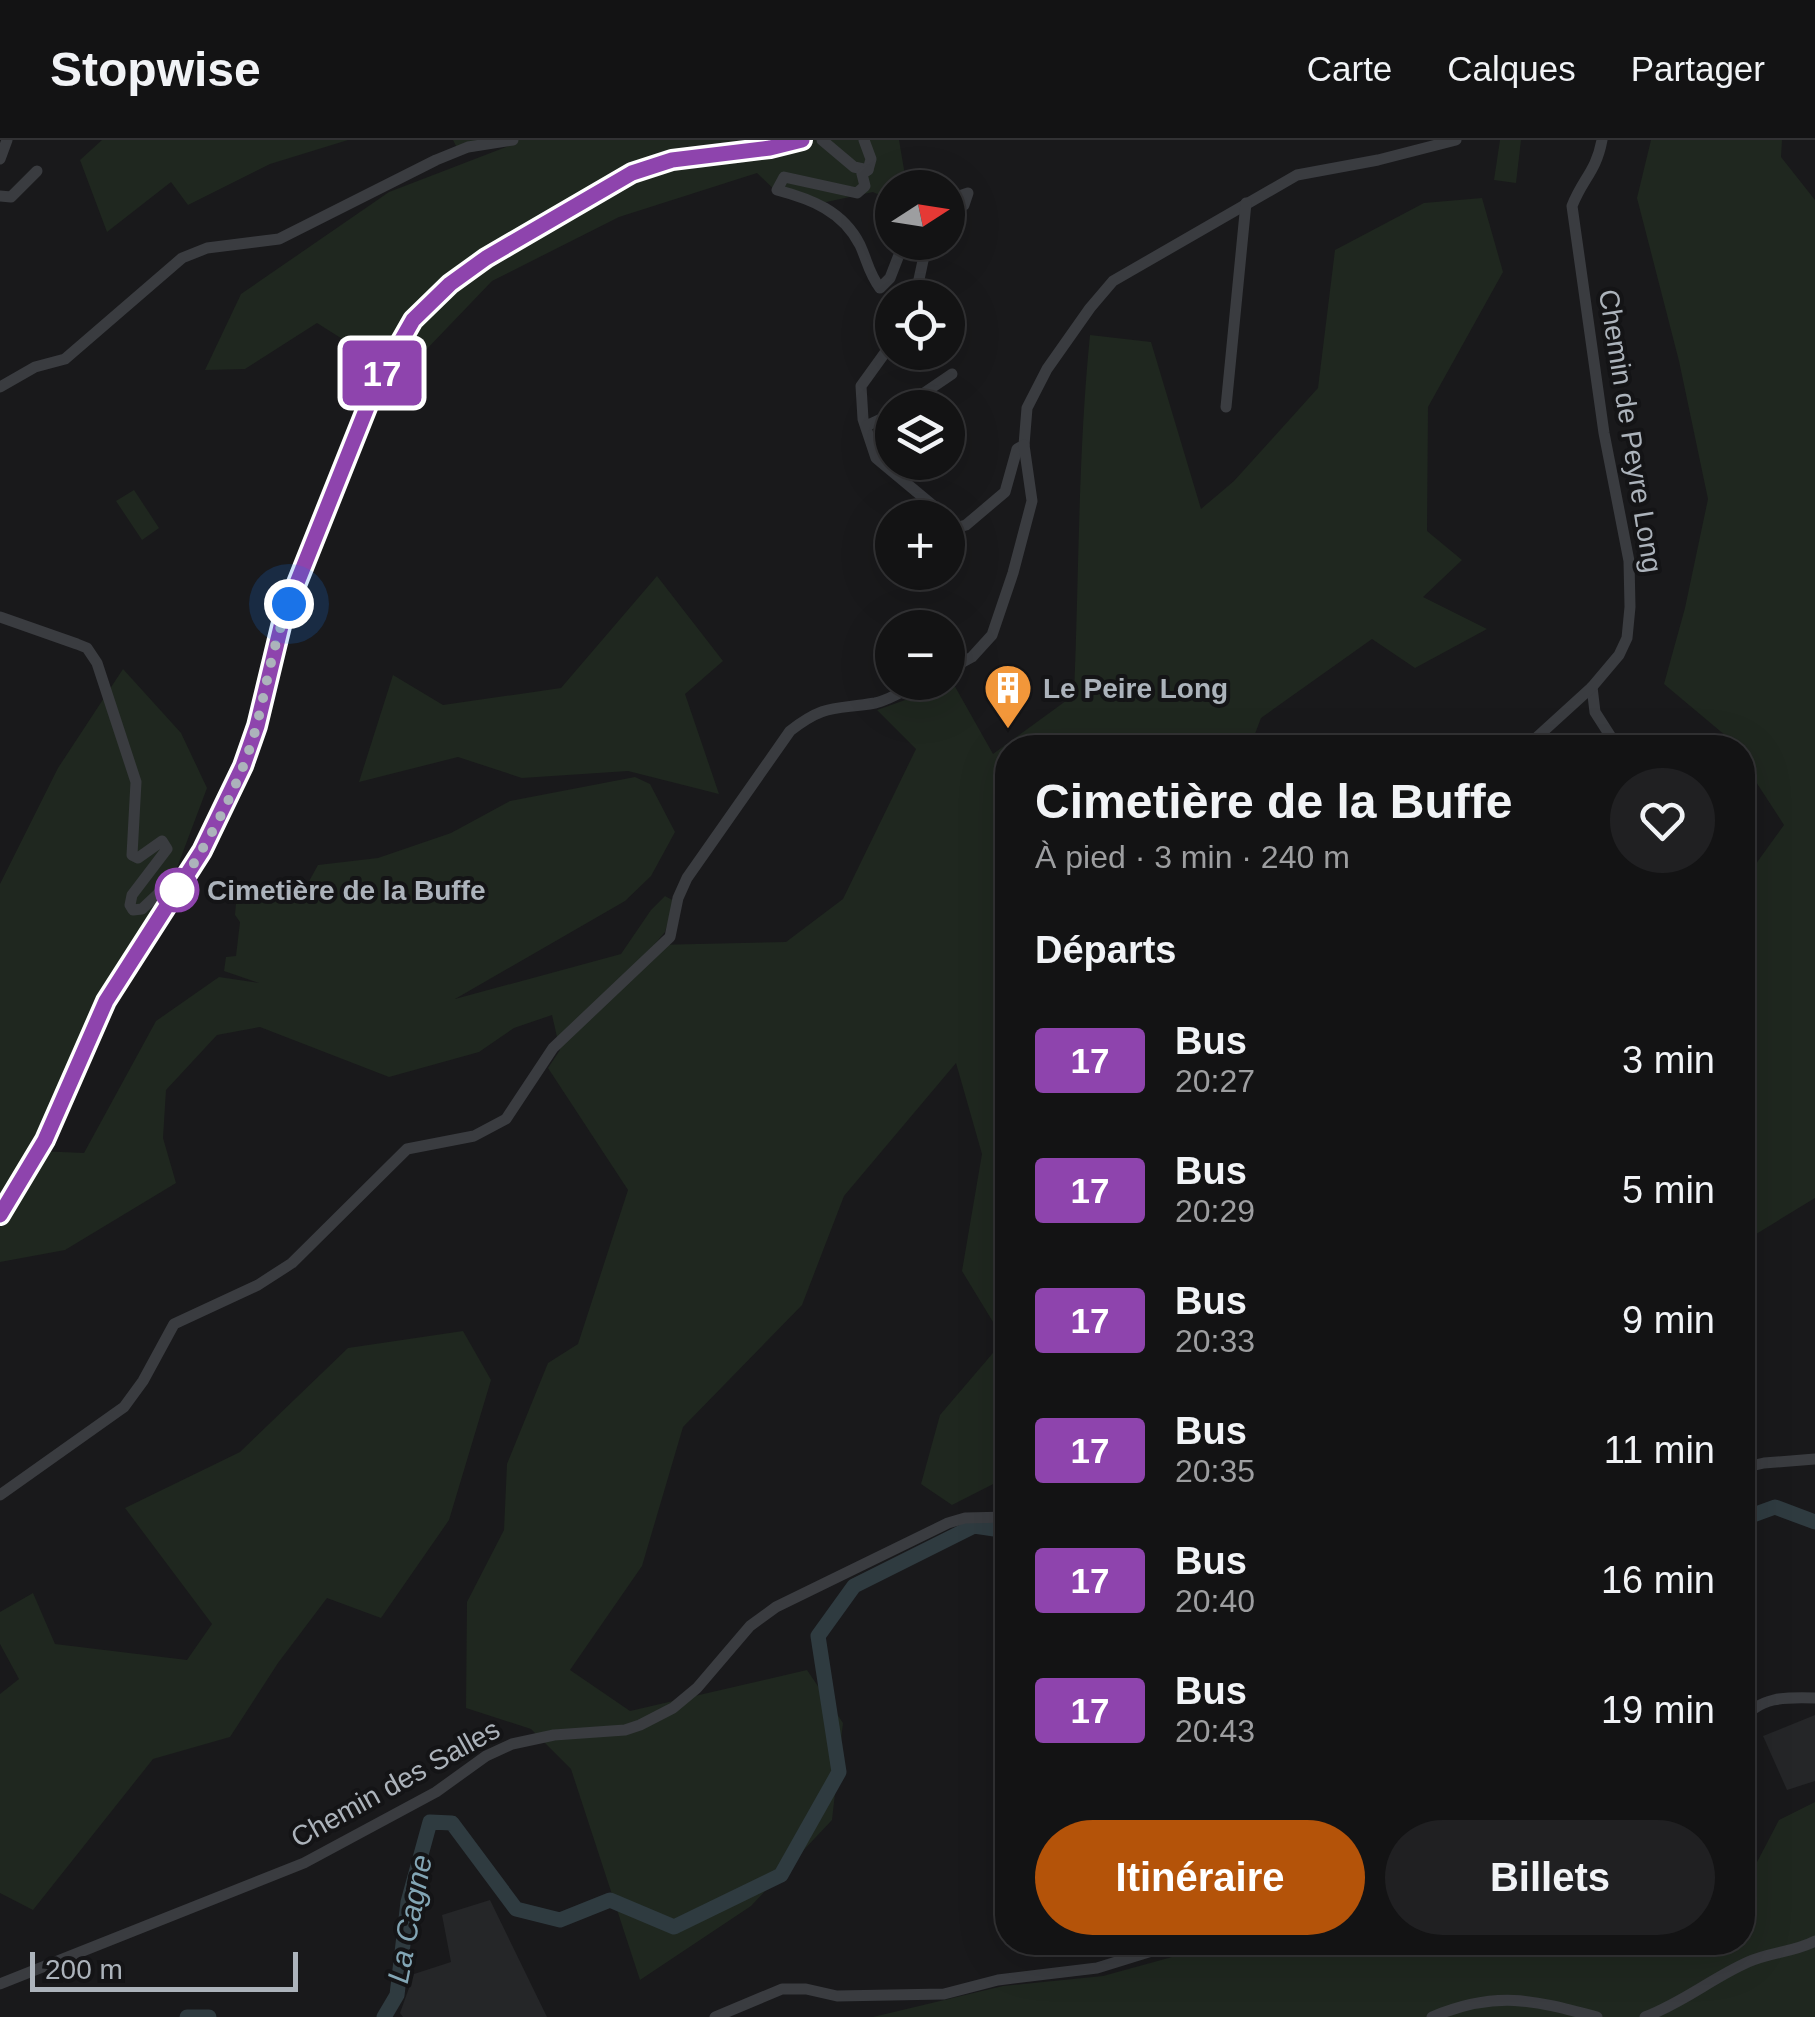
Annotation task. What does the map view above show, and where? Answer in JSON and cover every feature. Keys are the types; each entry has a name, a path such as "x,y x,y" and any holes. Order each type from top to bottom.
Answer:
{"main road":[{"path":"0,1215 45,1140 106,1001 188,873 243,766 257,726 283,618 364,413 394,350 428,303 486,258 632,173 672,160 770,148 802,140"}],"street":[{"path":"0,158 7,140"},
{"path":"0,387 36,366 66,358 182,258 207,248 279,239 436,160 468,147 513,140"},
{"path":"822,140 854,167 868,170"},
{"path":"864,140 872,159 862,174 865,186 858,193 784,177 777,190 826,206 848,226 880,288 890,278 897,260"},
{"path":"965,661 992,635 1026,527 1032,501 1024,444 1026,408 1046,368 1113,281 1297,174 1378,160 1456,140"},
{"name":"Chemin de Peyre Long","path":"1539,735 1592,687 1627,638 1629,562 1604,433 1572,206 1598,165 1602,140"},
{"path":"0,196 10,197 36,171"},
{"path":"1226,407 1246,203"},
{"path":"875,366 860,386 876,458 959,526 987,510 1005,492 1016,449 1024,444"},
{"path":"928,390 952,374"},
{"path":"866,426 875,422"},
{"path":"0,617 87,648 97,663 136,782 132,855 145,855 162,841 167,849 132,895 130,906 142,910 178,876 188,873"},
{"path":"1592,687 1595,712 1610,735"},
{"path":"0,1495 124,1407 174,1324 258,1285 292,1263 407,1148 474,1136 506,1120 553,1048 670,937 686,878 790,731 810,716 840,705 882,700"},
{"path":"1755,1465 1815,1459"},
{"name":"Chemin des Salles","path":"0,1984 304,1864 436,1792 486,1756 512,1744 640,1725 672,1708 697,1688 750,1626 776,1607 948,1523 965,1518 995,1518"},
{"path":"1755,1707 1787,1697 1815,1698"},
{"path":"1645,2017 1690,1998 1752,1960 1815,1941"},
{"path":"715,2017 782,1989 806,1989 837,1996 944,1994 998,1980 1098,1968 1140,1955"},
{"path":"1432,2017 1459,2005 1507,1998 1533,2000 1597,2017"}],"shaded area":[{"path":"102,140 348,140 270,164 188,205 171,182 107,232 80,160"},
{"path":"453,140 899,140 904,170 875,170 875,193 817,204 782,197 757,173 619,217 492,281 401,376 317,323 245,369 205,370 241,294 389,192 514,144 460,154"},
{"path":"1500,140 1521,140 1516,183 1494,180"},
{"path":"1651,140 1782,140 1781,157 1815,200 1815,1198 1755,1235 1755,865 1784,825 1755,780 1755,735 1725,735 1664,684 1708,499 1679,361 1637,198"},
{"path":"1482,198 1503,272 1428,407 1427,531 1462,560 1423,597 1487,629 1415,668 1372,639 1261,718 1255,735 1019,735 1074,695 1090,335 1151,342 1201,509 1234,481 1318,388 1335,250 1424,203"},
{"path":"134,490 159,528 142,540 116,501"},
{"path":"657,576 723,661 685,694 719,794 628,771 522,778 458,757 359,782 393,675 443,705 561,688"},
{"path":"123,669 181,733 207,788 160,913 115,970 50,1101 38,1151 84,1153 156,1021 219,977 259,983 224,971 226,957 236,956 240,922 235,915 237,891 297,903 318,865 378,858 451,833 510,801 635,777 650,784 675,832 651,876 625,901 455,999 621,954 665,896 674,901 665,932 654,945 786,942 843,899 916,749 877,710 905,700 963,700 995,753 995,1325 962,1271 982,1154 956,1063 844,1196 802,1305 683,1427 642,1566 570,1670 630,1711 807,1670 843,1723 832,1820 751,1906 640,1980 571,1769 531,1729 466,1708 467,1602 504,1530 507,1464 548,1363 578,1344 628,1190 548,1068 560,1050 552,1015 514,1028 479,1052 389,1077 260,1027 217,1035 166,1090 163,1138 176,1183 65,1250 0,1262 0,884 58,768"},
{"path":"463,1331 491,1380 449,1520 381,1618 327,1598 230,1737 153,1759 33,1910 0,1893 0,1694 19,1679 0,1644 0,1612 33,1593 55,1644 187,1660 212,1624 125,1508 240,1452 348,1348"},
{"path":"995,1351 995,1483 952,1505 921,1484 940,1415"},
{"path":"1815,1715 1815,1781 1787,1790 1763,1736"},
{"path":"1815,1802 1815,2017 873,2017 1003,1986 1103,1976 1179,1955 1755,1955 1755,1864 1779,1820"},
{"path":"490,1900 547,2017 403,2017 400,2013 414,1974 451,1962 442,1915"}],"waterway":[{"name":"La Cagne","path":"1755,1514 1775,1507 1815,1522"},
{"name":"La Cagne","path":"384,2017 397,1995 408,1902 430,1822 452,1823 516,1909 560,1920 610,1900 674,1927 781,1875 839,1772 818,1636 854,1586 974,1526 995,1529"},
{"name":"La Cagne","path":"187,2017 209,2017"}],"bus line":[{"name":"17","path":"0,1215 45,1140 106,1001 202,851 243,766 257,726 283,618 376,385 413,320 466,271 632,173 672,160 770,148 802,140"}],"place":[{"name":"Le Peire Long","path":"1008,730"},
{"name":"Cimetière de la Buffe","path":"177,890"}],"route":[{"path":"177,890 178,876 188,873 202,851 243,766 289,604"}]}
